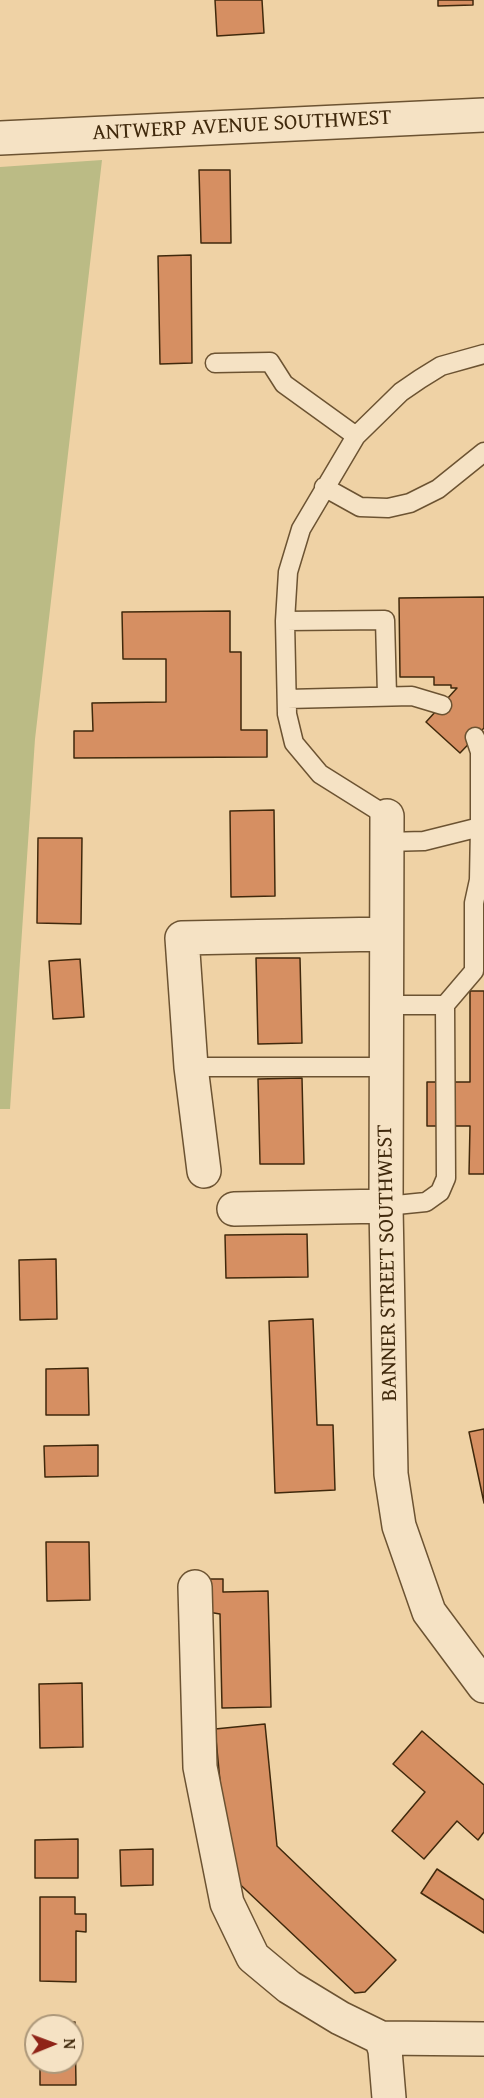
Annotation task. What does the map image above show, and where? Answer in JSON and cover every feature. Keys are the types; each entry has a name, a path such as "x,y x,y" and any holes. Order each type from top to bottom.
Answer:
{"street":[{"name":"ANTWERP AVENUE SOUTHWEST","path":"0,138 484,115"},
{"name":"BANNER STREET SOUTHWEST","path":"387,829 386,1206 391,1474 399,1527 429,1612 484,1686"},
{"path":"204,1171 191,1067 182,938 385,934"},
{"path":"234,1209 386,1206"},
{"path":"195,1587 200,1767 227,1903 253,1957 289,1987 340,2018 381,2038 484,2039"},
{"path":"381,2038 385,2049 389,2098"}],"lane":[{"path":"480,827 424,842 387,829 312,768 298,749 291,734 287,699 285,621 288,572 295,546 324,487 356,436 400,392 420,379 441,366 484,354"},
{"path":"214,363 270,362 284,384 356,436"},
{"path":"324,487 360,507 388,508 410,503 438,489 484,452"},
{"path":"285,621 385,620 387,695"},
{"path":"287,699 387,695 412,696 442,705"},
{"path":"386,1206 423,1204 436,1196 443,1187 446,1169 445,1005 474,971 474,903 479,880 480,827 480,752 475,737"},
{"path":"385,1005 445,1005"},
{"path":"191,1067 386,1067"}],"green space":[{"path":"102,160 35,739 10,1109 0,1109 0,167"}],"building":[{"path":"215,0 262,0 264,33 217,36"},
{"path":"438,0 473,0 473,5 438,6"},
{"path":"199,170 230,170 231,243 201,243"},
{"path":"191,255 192,363 160,364 158,256"},
{"path":"484,597 484,728 460,753 426,722 457,688 451,688 451,685 434,685 434,677 400,677 399,598"},
{"path":"230,611 230,652 241,652 241,730 267,730 267,757 74,758 74,731 93,731 92,703 166,702 166,659 123,659 122,612"},
{"path":"274,810 275,896 231,897 230,811"},
{"path":"38,838 82,838 81,924 37,923"},
{"path":"256,958 300,958 302,1043 258,1044"},
{"path":"80,959 84,1017 53,1019 49,961"},
{"path":"470,991 484,991 484,1174 469,1174 470,1126 427,1126 427,1082 470,1082"},
{"path":"302,1078 304,1164 260,1164 258,1079"},
{"path":"307,1234 308,1277 226,1278 225,1235"},
{"path":"56,1259 57,1319 20,1320 19,1260"},
{"path":"313,1319 317,1425 333,1425 335,1490 275,1493 269,1321"},
{"path":"88,1368 89,1415 46,1415 46,1369"},
{"path":"484,1429 484,1503 469,1432"},
{"path":"98,1445 98,1476 45,1477 44,1446"},
{"path":"46,1542 89,1542 90,1600 47,1601"},
{"path":"209,1579 223,1579 223,1592 268,1591 271,1707 222,1708 220,1614 208,1612"},
{"path":"82,1683 83,1747 40,1748 39,1684"},
{"path":"265,1724 277,1846 396,1960 365,1992 355,1993 229,1874 215,1729"},
{"path":"422,1731 484,1785 484,1832 478,1840 457,1821 424,1859 392,1831 425,1792 393,1764"},
{"path":"78,1839 78,1878 35,1878 35,1840"},
{"path":"153,1849 153,1885 121,1886 120,1850"},
{"path":"437,1869 484,1900 484,1933 421,1893"},
{"path":"40,1897 75,1897 75,1914 86,1914 86,1932 76,1931 76,1982 40,1981"},
{"path":"40,2074 76,2074 76,2085 40,2085"}]}
